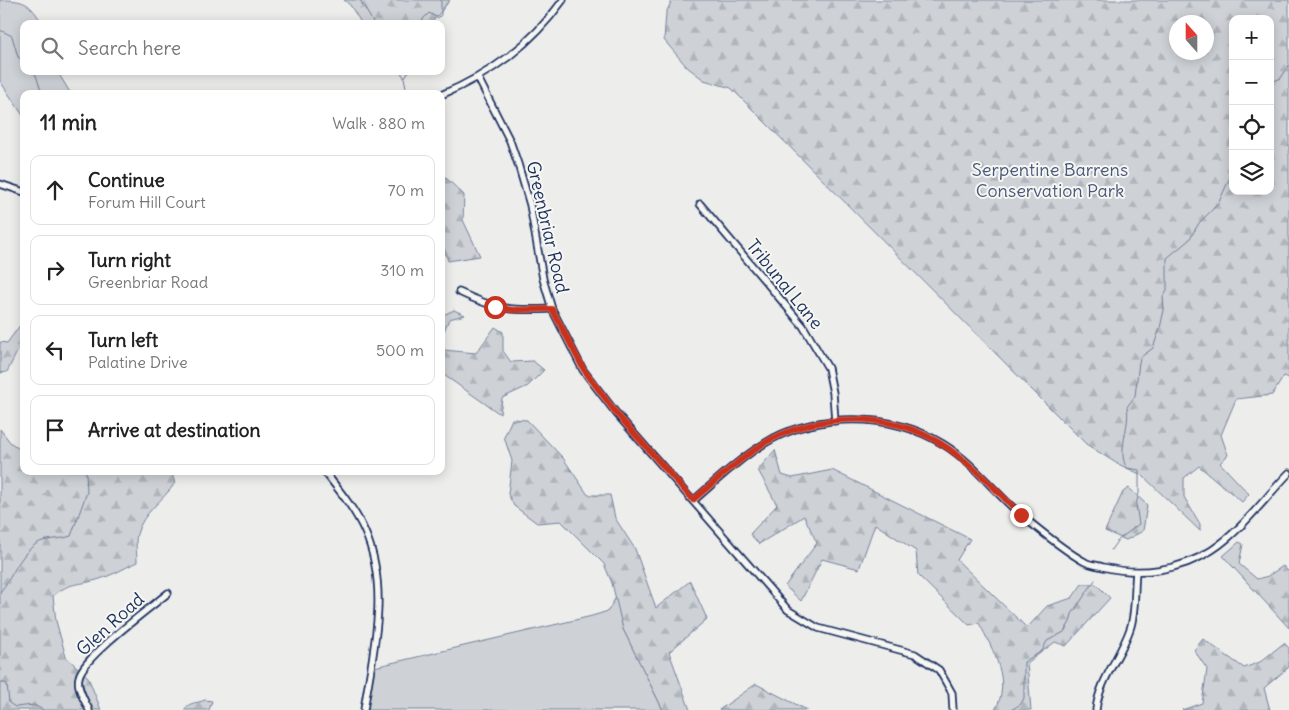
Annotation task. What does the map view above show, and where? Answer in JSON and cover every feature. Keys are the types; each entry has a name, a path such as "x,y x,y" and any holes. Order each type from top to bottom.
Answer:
{"street":[{"path":"445,93 478,78 509,58 530,40 563,0"},
{"name":"Greenbriar Road","path":"478,78 510,141 518,164 530,205 543,279 552,309 584,370 616,413 788,610 818,628 915,654 938,670 952,693 953,710"},
{"path":"0,184 20,191"},
{"name":"Tribunal Lane","path":"700,204 804,326 828,368 833,393 834,421"},
{"path":"460,292 486,304 513,310 552,309"},
{"path":"693,500 768,441 809,424 871,420 915,429 950,450 978,471 1021,515 1086,563 1136,572 1161,570 1192,561 1211,550 1229,537 1289,473"},
{"path":"327,475 348,502 365,530 378,575 378,613 364,710"},
{"path":"1096,710 1102,684 1118,658 1131,627 1136,572"},
{"name":"Glen Road","path":"89,710 78,685 81,671 92,657 168,593"}],"green space":[{"path":"0,0 21,2 30,7 40,20 20,20 20,75 59,75 69,90 20,90 20,111 0,81"},
{"path":"344,0 450,0 434,20 359,20 350,5"},
{"name":"Serpentine Barrens Conservation Park","path":"672,0 1289,0 1289,379 1284,376 1272,395 1236,399 1221,435 1228,455 1220,463 1249,494 1242,502 1199,466 1184,478 1184,497 1200,524 1200,531 1142,475 1116,463 1086,444 731,88 704,80 687,67 664,40 666,13"},
{"path":"445,177 464,195 463,220 480,256 448,261 445,251"},
{"path":"454,310 465,315 449,319 445,329 445,314"},
{"path":"20,325 20,348 7,372 0,373 0,342 7,343"},
{"path":"495,327 503,332 503,351 511,362 533,361 544,370 528,386 502,398 500,414 445,376 445,350 476,353"},
{"path":"512,419 527,420 563,458 588,495 610,495 615,518 635,549 656,608 690,581 707,619 669,652 690,710 663,710 623,629 612,583 604,564 561,521 537,523 514,506 508,494 512,461 504,437"},
{"path":"0,429 10,442 20,450 20,475 172,475 175,483 148,513 140,526 136,540 137,562 105,577 68,587 53,596 56,621 66,657 88,677 101,710 0,710"},
{"path":"775,450 782,475 792,478 832,470 970,539 957,560 1027,628 1047,606 1072,598 1082,584 1096,584 1110,598 1066,646 1055,642 1027,663 1031,710 995,710 1002,688 999,666 979,623 969,625 918,575 916,551 875,524 859,569 822,559 801,601 785,586 817,543 804,516 759,544 750,534 777,505 758,470"},
{"path":"1129,488 1147,505 1143,531 1126,540 1105,531 1123,492"},
{"path":"1239,542 1243,544 1239,564 1257,579 1268,576 1283,566 1289,572 1289,628 1223,556"},
{"path":"616,597 623,629 663,710 364,710 370,668 592,616 608,611"},
{"path":"1203,639 1244,668 1260,662 1284,643 1289,648 1289,667 1264,688 1270,710 1182,710 1202,703 1207,669 1194,650"},
{"path":"756,684 807,710 719,710"},
{"path":"205,700 212,701 209,710 184,710 191,704"}],"waterway":[{"path":"360,0 372,20"},
{"path":"423,20 429,13 438,18 441,15 441,0"},
{"path":"0,30 12,36 20,59"},
{"path":"1274,81 1281,78 1289,65"},
{"path":"36,75 41,90"},
{"path":"403,75 406,88"},
{"path":"1111,550 1117,541 1139,524 1136,505 1139,493 1139,470 1127,468 1123,454 1128,414 1127,407 1135,396 1141,357 1153,348 1160,328 1164,310 1163,296 1167,290 1167,258 1189,240 1199,223 1218,204 1229,180"},
{"path":"0,592 25,554 36,544 71,536 87,492 86,475"},
{"path":"1011,710 1021,704 1024,698 1024,662 1042,651 1047,641 1064,632 1072,614 1095,580"},
{"path":"0,682 7,684 9,703 15,707 34,705 43,710"}],"route":[{"path":"495,307 513,310 552,309 584,370 616,413 693,500 768,441 809,424 863,419 888,422 915,429 944,445 978,471 1021,515"}]}
